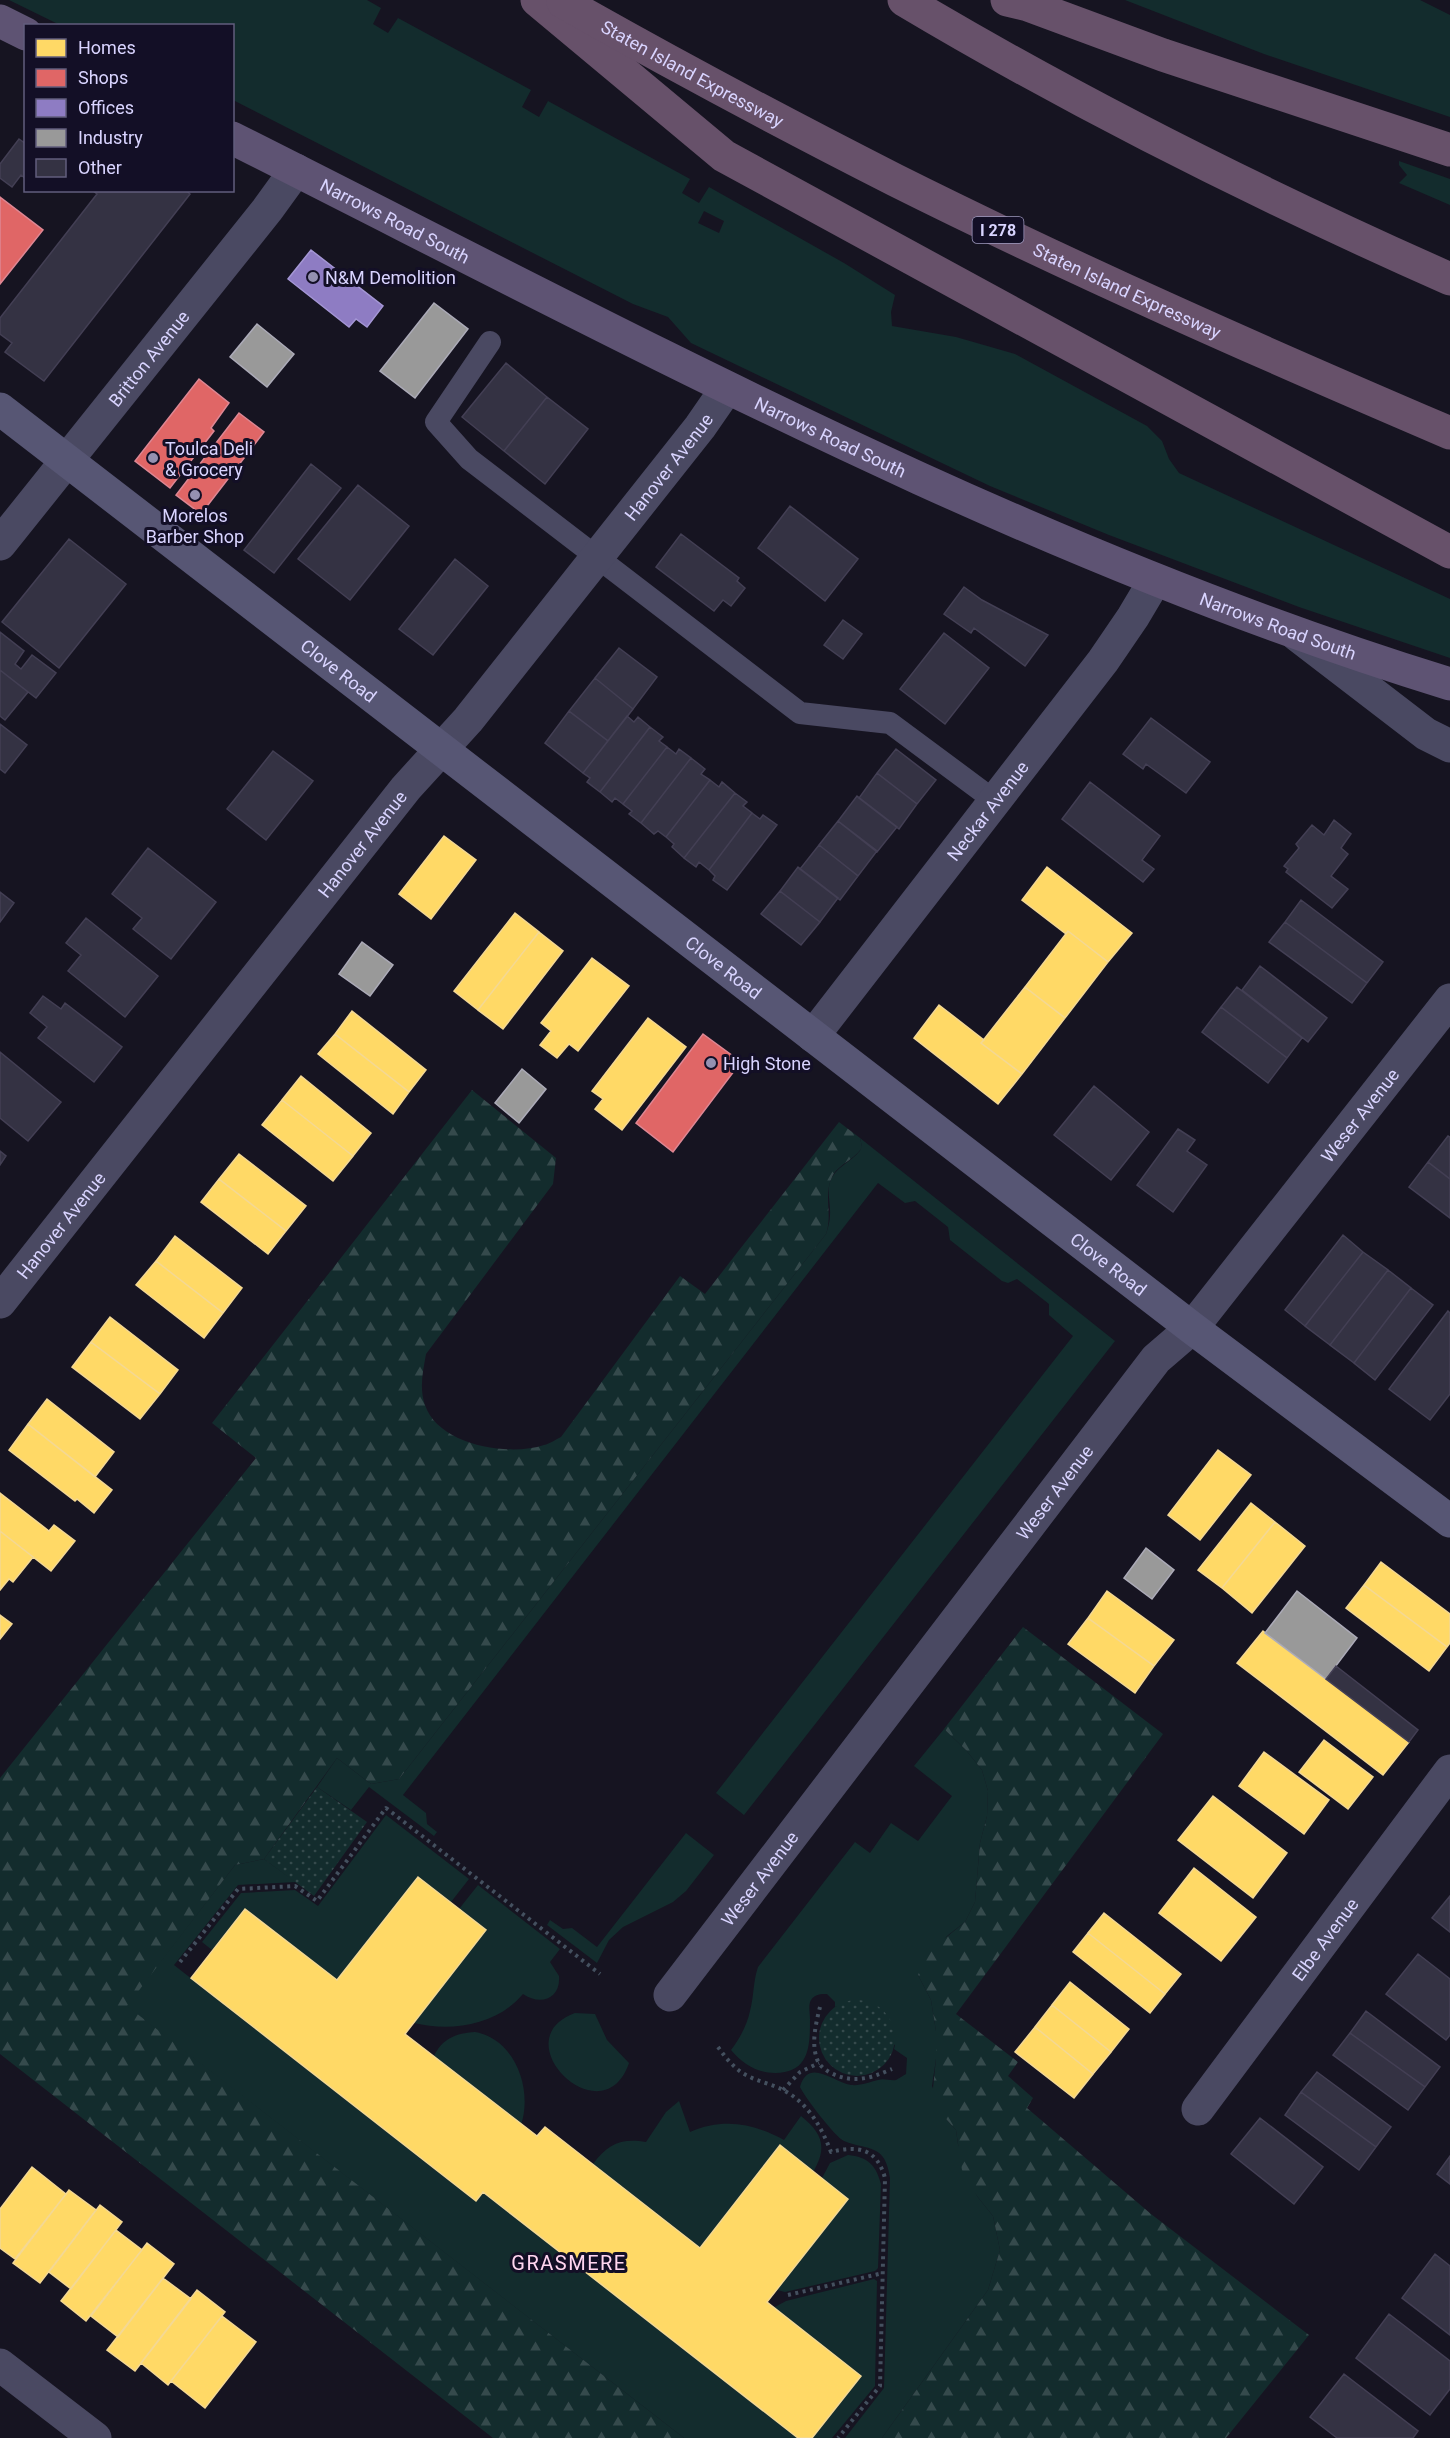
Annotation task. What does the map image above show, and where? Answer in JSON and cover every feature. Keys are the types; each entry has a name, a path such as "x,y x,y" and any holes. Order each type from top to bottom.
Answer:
{"highway":[{"path":"537,0 724,156 1450,552"},
{"name":"Staten Island Expressway","path":"559,0 753,106 906,185 1170,310 1450,433"},
{"path":"904,0 997,56 1139,131 1275,199 1450,279"},
{"path":"1007,0 1028,5 1243,83 1450,150"}],"main road":[{"path":"0,21 24,33"},
{"name":"Narrows Road South","path":"234,139 727,388 955,496 1155,580 1290,630 1450,684"}],"street":[{"name":"Britton Avenue","path":"0,544 260,219 296,170"},
{"name":"Hanover Avenue","path":"0,1302 398,797 468,720 700,427 727,388"},
{"name":"Clove Road","path":"0,409 1191,1328 1450,1521"},
{"name":"Neckar Avenue","path":"813,1036 1103,661 1155,580"},
{"path":"1290,630 1426,734 1450,746"},
{"name":"Weser Avenue","path":"670,1995 1156,1359 1191,1328 1450,1000"},
{"name":"Elbe Avenue","path":"1198,2109 1450,1771"},
{"path":"0,2365 94,2438"}],"lane":[{"path":"490,342 436,422 469,459 800,713 890,723 995,801"}],"path":[{"path":"180,1962 238,1889 295,1886 317,1901 386,1808 600,1974"},
{"path":"820,2007 815,2036 816,2058 823,2069 852,2080 864,2080 892,2069"},
{"path":"718,2047 746,2076 783,2090 801,2103 814,2117 831,2152 856,2148 876,2158 882,2168 885,2178 880,2386 838,2438"},
{"path":"783,2090 800,2072 819,2062"},
{"path":"788,2295 883,2273"}],"green space":[{"path":"9,0 367,0 381,8 373,24 388,33 398,18 531,90 522,107 539,117 548,101 690,179 682,193 699,203 709,187 844,263 895,295 891,312 892,326 956,337 1015,354 1147,426 1162,441 1169,459 1179,473 1450,599 1450,658 1299,607 1109,535 990,486 691,343 668,317 633,304 234,101 234,24 58,24","holes":["704,211 724,221 719,233 698,223"]},
{"path":"1125,0 1420,0 1450,15 1450,117 1264,54"},
{"path":"1399,161 1450,179 1450,205 1399,183 1407,175 1399,165"},
{"path":"472,1090 556,1158 553,1184 426,1354 422,1392 432,1419 444,1430 459,1438 494,1448 529,1448 561,1437 680,1276 705,1294 839,1122 860,1138 862,1147 838,1169 829,1184 829,1219 826,1234 399,1779 371,1784 337,1758 264,1859 235,1865 127,2006 684,2438 493,2438 0,2054 0,1778 256,1458 212,1423"},
{"path":"860,1138 1115,1341 744,1815 716,1793 1073,1336 1049,1315 1049,1304 1017,1279 1008,1283 1002,1281 950,1240 948,1227 915,1201 905,1203 878,1183 403,1795 426,1813 427,1824 437,1832 434,1836 369,1787 351,1810 317,1787 337,1758 371,1784 399,1779 826,1234 830,1217 830,1183 838,1170 862,1147"},
{"path":"1023,1627 1163,1734 956,2014 1018,2062 1008,2076 1033,2098 1027,2108 1151,2214 1309,2335 1226,2438 882,2438 988,2290 1000,2250 993,2216 977,2196 962,2170 956,2130 938,2110 932,2098 936,2031 931,2000 918,1975 927,1953 965,1922 975,1902 980,1843 987,1816 988,1791 982,1770 966,1750 944,1729"},
{"path":"944,1729 966,1750 982,1770 988,1791 987,1816 980,1843 975,1902 965,1922 947,1936 918,1975 931,2000 936,2031 936,2059 932,2086 947,2120 956,2130 958,2144 977,2196 993,2216 1000,2250 988,2290 882,2438 845,2438 884,2388 890,2178 888,2167 880,2154 875,2150 840,2138 820,2116 800,2087 804,2078 815,2072 851,2085 880,2079 896,2080 906,2074 907,2058 894,2049 895,2045 837,2006 835,2007 835,2002 827,1994 816,1995 810,2002 808,2048 806,2056 795,2068 787,2072 762,2071 740,2060 731,2050 747,2021 758,1967 855,1842 870,1853 891,1823 918,1841 952,1796 914,1766"},
{"path":"317,1787 367,1822 314,1896 264,1859"},
{"path":"386,1815 469,1879 451,1902 418,1877 337,1980 245,1909 212,1950 202,1942 241,1893 295,1890 318,1906"},
{"path":"686,1833 714,1855 686,1891 673,1902 623,1927 609,1940 597,1963 547,1925 550,1920 563,1929 572,1928 597,1947"},
{"path":"264,1859 296,1882 238,1885 174,1965 475,2201 483,2192 798,2438 684,2438 126,2006 235,1865"},
{"path":"478,1885 560,1949 550,1962 559,1976 557,1990 553,1995 542,2000 523,1994 500,2013 473,2023 443,2027 414,2023 486,1930 459,1909"},
{"path":"857,2000 872,2003 884,2011 892,2023 895,2038 892,2053 884,2065 872,2073 857,2076 842,2073 830,2065 822,2053 819,2038 822,2023 830,2011 842,2003"},
{"path":"575,2013 595,2014 607,2040 629,2063 616,2084 599,2091 581,2088 564,2077 553,2061 549,2043 555,2026"},
{"path":"475,2032 501,2044 518,2068 524,2096 521,2125 434,2056 441,2045 450,2038"},
{"path":"679,2101 690,2132 714,2125 738,2124 761,2130 784,2140 801,2116 818,2135 821,2148 818,2163 813,2172 779,2146 700,2248 593,2164 604,2152 616,2144 629,2141 646,2142 666,2112"},
{"path":"848,2155 870,2163 877,2172 881,2184 878,2268 875,2271 785,2292 777,2290 847,2199 822,2178 830,2163"},
{"path":"874,2279 877,2281 875,2386 832,2438 812,2438 773,2308 786,2301"}],"building: Homes":[{"path":"444,836 476,860 431,919 399,894"},
{"path":"1047,867 1132,933 1108,962 1068,931 1066,934 1022,900"},
{"path":"515,913 539,932 478,1010 454,991"},
{"path":"1068,931 1108,962 1065,1018 1025,987"},
{"path":"539,932 563,951 503,1029 478,1010"},
{"path":"592,958 629,986 578,1051 569,1044 557,1058 540,1045 551,1031 541,1023"},
{"path":"1025,987 1065,1018 1022,1074 981,1043"},
{"path":"939,1005 984,1040 981,1043 1022,1074 998,1104 914,1038"},
{"path":"352,1011 426,1070 409,1092 335,1034"},
{"path":"648,1018 686,1047 622,1130 595,1109 603,1099 592,1091"},
{"path":"335,1034 409,1092 393,1114 318,1054"},
{"path":"301,1076 371,1133 353,1156 282,1100"},
{"path":"282,1100 353,1156 333,1181 262,1125"},
{"path":"239,1154 306,1206 286,1231 219,1179"},
{"path":"219,1179 286,1231 268,1254 201,1202"},
{"path":"175,1236 242,1288 223,1313 156,1261"},
{"path":"156,1261 223,1313 204,1338 136,1285"},
{"path":"110,1317 178,1370 160,1394 91,1342"},
{"path":"91,1342 160,1394 140,1419 72,1367"},
{"path":"47,1399 114,1452 95,1477 28,1424"},
{"path":"28,1424 112,1490 94,1513 9,1450"},
{"path":"1218,1450 1251,1475 1200,1540 1168,1515"},
{"path":"0,1493 49,1531 54,1525 75,1541 51,1571 0,1531"},
{"path":"1251,1503 1275,1522 1222,1588 1198,1570"},
{"path":"1275,1522 1305,1546 1252,1613 1222,1588"},
{"path":"0,1531 33,1557 13,1582 9,1579 0,1590"},
{"path":"1381,1562 1450,1614 1450,1643 1447,1647 1364,1585"},
{"path":"1364,1585 1447,1647 1429,1671 1346,1608"},
{"path":"1107,1591 1174,1640 1154,1666 1088,1618"},
{"path":"0,1615 12,1624 0,1639"},
{"path":"1088,1618 1154,1666 1135,1693 1068,1644"},
{"path":"1263,1631 1409,1742 1383,1775 1237,1663"},
{"path":"1324,1740 1373,1777 1348,1809 1299,1772"},
{"path":"1264,1752 1329,1800 1304,1834 1239,1786"},
{"path":"1213,1796 1287,1853 1253,1898 1178,1840"},
{"path":"1194,1868 1256,1917 1221,1961 1159,1913"},
{"path":"418,1877 486,1930 405,2034 537,2136 545,2127 700,2248 780,2145 848,2199 767,2302 861,2376 812,2438 798,2438 483,2192 476,2201 191,1978 245,1909 337,1980"},
{"path":"1104,1913 1181,1974 1165,1994 1088,1933"},
{"path":"1088,1933 1165,1994 1150,2013 1073,1952"},
{"path":"1070,1982 1129,2029 1111,2052 1052,2005"},
{"path":"1052,2005 1111,2052 1093,2074 1035,2027"},
{"path":"1035,2027 1093,2074 1074,2098 1015,2052"},
{"path":"32,2167 66,2194 15,2259 0,2248 0,2209"},
{"path":"69,2190 96,2210 40,2283 13,2263"},
{"path":"100,2205 122,2222 71,2289 49,2272"},
{"path":"116,2230 142,2250 86,2321 61,2301"},
{"path":"147,2243 174,2264 118,2337 91,2316"},
{"path":"163,2278 191,2299 135,2371 107,2350"},
{"path":"197,2290 225,2312 168,2385 141,2363"},
{"path":"222,2316 256,2342 205,2408 171,2381"}],"building: Shops":[{"path":"0,197 43,230 0,284"},
{"path":"199,379 229,403 211,428 214,431 170,488 135,461"},
{"path":"239,413 264,432 201,514 176,495"},
{"path":"703,1034 741,1062 673,1152 636,1123"}],"building: Offices":[{"path":"311,250 383,306 367,327 356,319 349,327 288,279"}],"building: Industry":[{"path":"434,303 468,329 415,398 380,371"},
{"path":"257,324 294,354 267,387 230,357"},
{"path":"362,942 393,965 370,996 339,974"},
{"path":"522,1069 546,1089 519,1123 495,1103"},
{"path":"1146,1548 1174,1570 1152,1599 1124,1578"},
{"path":"1297,1591 1357,1638 1326,1679 1265,1633"}],"building: Other":[{"path":"19,139 24,143 24,177 21,175 12,187 0,178 0,164"},
{"path":"94,192 188,192 190,194 44,381 5,352 12,343 0,334 0,318 97,194"},
{"path":"506,363 547,397 504,451 462,417"},
{"path":"547,397 588,429 545,484 504,451"},
{"path":"311,464 341,488 274,573 244,550"},
{"path":"358,485 409,526 350,600 298,559"},
{"path":"790,506 858,559 825,601 758,548"},
{"path":"681,534 739,578 737,581 745,588 731,606 723,600 714,611 656,567"},
{"path":"69,539 126,584 59,668 2,622"},
{"path":"455,559 488,586 433,655 399,629"},
{"path":"964,587 982,600 1048,635 1025,666 974,628 971,633 944,614"},
{"path":"843,620 862,634 843,659 824,645"},
{"path":"0,632 24,651 15,664 21,669 32,655 56,673 36,698 0,670"},
{"path":"944,633 989,668 945,724 900,689"},
{"path":"619,648 657,677 633,709 595,678"},
{"path":"0,670 28,692 5,720 0,716"},
{"path":"595,678 633,709 608,741 569,711"},
{"path":"569,711 608,741 583,773 545,743"},
{"path":"627,716 634,722 638,717 650,727 600,792 587,782 590,778 583,773"},
{"path":"1151,718 1210,762 1186,793 1146,764 1143,769 1123,754"},
{"path":"0,724 27,745 5,773 0,769"},
{"path":"650,727 663,737 659,741 667,747 623,804 615,798 612,802 600,792"},
{"path":"667,747 676,754 679,749 691,758 641,823 629,814 632,811 623,804"},
{"path":"896,749 936,780 917,804 877,773"},
{"path":"273,751 313,781 266,840 227,809"},
{"path":"691,758 705,769 701,774 710,780 666,837 658,831 654,834 641,823"},
{"path":"877,773 917,804 899,829 859,798"},
{"path":"710,780 719,787 722,782 735,793 684,858 672,847 674,844 666,837"},
{"path":"1090,782 1160,836 1142,860 1154,869 1143,882 1062,819"},
{"path":"735,793 747,802 743,806 752,813 709,870 699,862 696,867 684,858"},
{"path":"857,796 897,827 877,852 838,821"},
{"path":"752,813 760,819 763,815 777,825 727,890 713,880 715,876 709,870"},
{"path":"1334,820 1351,834 1341,848 1348,854 1331,876 1348,889 1332,908 1286,872 1288,869 1284,866 1299,848 1296,844 1312,825 1324,835"},
{"path":"838,821 877,851 858,876 819,845"},
{"path":"819,845 858,876 840,900 800,869"},
{"path":"148,848 216,902 171,959 133,929 142,918 112,894"},
{"path":"798,867 838,898 820,922 780,891"},
{"path":"780,891 820,922 801,945 761,914"},
{"path":"0,892 14,903 0,922"},
{"path":"1301,900 1383,962 1367,983 1285,922"},
{"path":"86,918 158,976 125,1017 68,971 81,955 66,943"},
{"path":"1285,922 1367,983 1352,1003 1269,942"},
{"path":"1260,966 1327,1018 1308,1042 1242,990"},
{"path":"1237,987 1302,1038 1287,1058 1221,1007"},
{"path":"43,996 61,1009 65,1003 122,1047 94,1082 38,1038 47,1027 30,1013"},
{"path":"1221,1007 1287,1058 1268,1083 1202,1032"},
{"path":"0,1052 61,1102 28,1141 0,1118"},
{"path":"1094,1086 1149,1132 1111,1180 1054,1135"},
{"path":"1178,1129 1195,1140 1187,1151 1207,1165 1173,1212 1137,1185"},
{"path":"1448,1136 1450,1137 1450,1179 1428,1162"},
{"path":"0,1151 6,1156 0,1165"},
{"path":"1428,1162 1450,1179 1450,1218 1409,1187"},
{"path":"1343,1235 1363,1252 1305,1326 1285,1310"},
{"path":"1363,1252 1388,1270 1330,1345 1305,1326"},
{"path":"1388,1270 1411,1288 1354,1363 1330,1345"},
{"path":"1411,1288 1433,1305 1375,1380 1354,1363"},
{"path":"1448,1311 1450,1313 1450,1394 1430,1420 1389,1389"},
{"path":"1336,1666 1418,1730 1409,1742 1326,1679"},
{"path":"1450,1896 1450,1932 1432,1918"},
{"path":"1418,1954 1450,1979 1450,2035 1446,2040 1386,1994"},
{"path":"1366,2011 1440,2067 1425,2087 1350,2033"},
{"path":"1350,2033 1425,2087 1408,2110 1333,2055"},
{"path":"1317,2072 1391,2127 1376,2147 1301,2092"},
{"path":"1301,2092 1376,2147 1359,2170 1285,2115"},
{"path":"1260,2118 1323,2167 1294,2204 1231,2154"},
{"path":"1450,2156 1450,2184 1437,2174"},
{"path":"1435,2254 1450,2266 1450,2335 1402,2298"},
{"path":"1389,2314 1450,2361 1450,2389 1430,2415 1356,2358"},
{"path":"1344,2374 1418,2431 1413,2438 1337,2438 1310,2417"}],"place":[{"name":"N&M Demolition","path":"313,277"},
{"name":"Toulca Deli & Grocery","path":"153,458"},
{"name":"Morelos Barber Shop","path":"195,495"},
{"name":"High Stone","path":"711,1063"}],"district":[{"name":"GRASMERE","path":"569,2263"}]}
